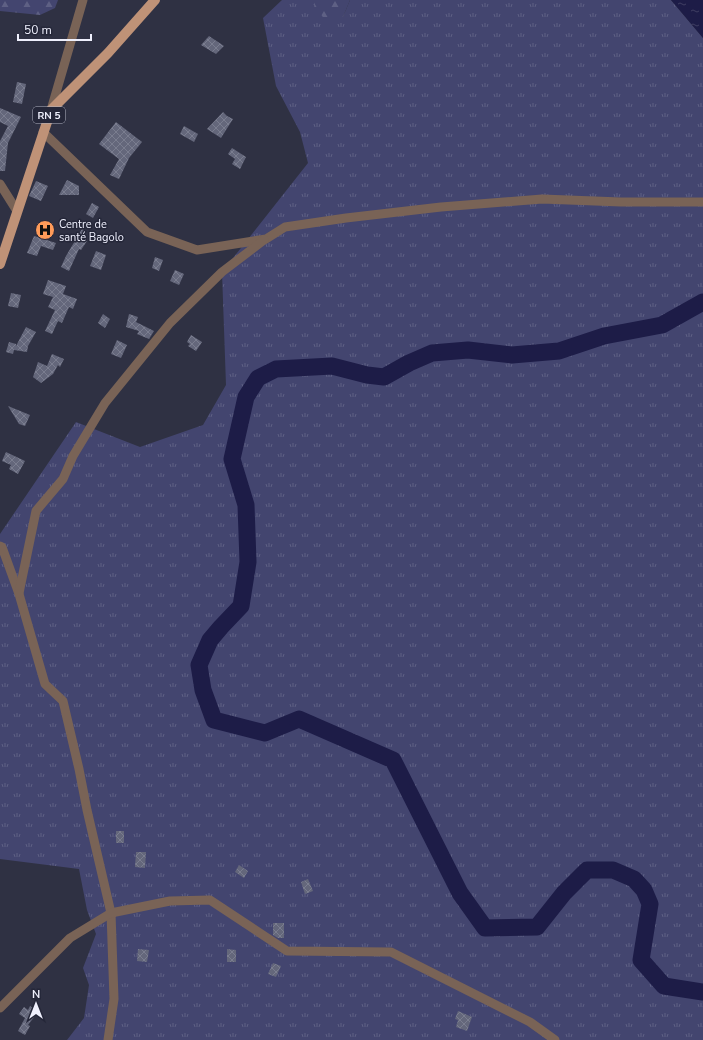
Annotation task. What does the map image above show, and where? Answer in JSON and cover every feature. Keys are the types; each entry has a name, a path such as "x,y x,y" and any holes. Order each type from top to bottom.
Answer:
{"main road":[{"name":"RN 5","path":"0,264 51,110 108,53 155,0"}],"street":[{"path":"51,110 82,0"},
{"path":"43,132 147,232 196,250 266,239"},
{"path":"0,184 17,211"},
{"path":"19,594 36,511 63,479 73,456 105,403 170,323 222,272 266,239 285,227 441,207 542,199 621,202 703,202"},
{"path":"0,546 2,547 19,594 44,684 63,701 80,769 87,810 111,913 114,999 108,1040"},
{"path":"0,1008 70,938 111,913 170,901 210,900 287,951 391,952 530,1022 555,1040"}],"green space":[{"path":"0,0 58,0 55,8 40,15 0,11"},
{"path":"282,0 314,0 314,5 343,17 350,0 671,0 703,38 703,1040 67,1040 84,1018 89,985 83,968 96,934 87,910 79,869 0,859 0,534 76,422 140,447 203,425 226,385 222,272 308,163 300,132 276,86 263,18"},
{"path":"314,0 350,0 343,17 325,20 314,5"}],"water":[{"path":"671,0 703,0 703,38"}],"building":[{"path":"209,36 224,46 216,54 201,45"},
{"path":"17,82 26,84 22,104 13,102"},
{"path":"0,108 21,117 8,143 5,171 0,171 0,141 8,126 0,122"},
{"path":"223,112 233,119 221,138 207,129"},
{"path":"116,122 142,142 129,158 119,179 110,175 119,159 99,144"},
{"path":"184,126 198,134 194,142 180,134"},
{"path":"232,148 246,157 240,169 232,164 235,159 228,154"},
{"path":"67,180 79,186 79,195 59,195"},
{"path":"36,181 48,186 41,201 29,196"},
{"path":"92,203 99,207 93,218 86,214"},
{"path":"82,229 86,231 83,238 87,241 81,250 79,249 69,271 61,267"},
{"path":"34,236 56,243 53,250 41,246 37,256 27,253"},
{"path":"96,251 106,255 101,270 90,266"},
{"path":"155,257 163,260 159,271 152,268"},
{"path":"175,270 184,274 179,285 170,281"},
{"path":"48,280 66,286 63,294 77,299 73,309 69,307 62,323 58,321 52,334 45,331 55,310 48,307 53,297 43,294"},
{"path":"11,293 21,295 18,308 8,306"},
{"path":"103,314 110,319 105,328 98,323"},
{"path":"129,314 138,317 136,322 154,331 149,339 137,334 139,331 126,327"},
{"path":"26,327 36,332 28,346 27,352 14,350 13,354 6,352 9,342 16,344 16,346"},
{"path":"191,335 202,342 196,351 188,346 190,344 187,342"},
{"path":"117,340 127,345 121,358 111,354"},
{"path":"52,354 64,359 60,367 58,365 53,374 41,383 33,377 38,362 47,366"},
{"path":"8,406 30,415 25,426 19,424"},
{"path":"6,452 25,461 18,474 9,469 11,465 2,461"},
{"path":"116,831 124,831 124,843 116,843"},
{"path":"136,852 146,852 145,868 135,867"},
{"path":"239,865 248,871 244,878 235,872"},
{"path":"308,879 313,891 305,894 301,882"},
{"path":"273,923 284,923 284,938 278,938 273,935"},
{"path":"138,949 149,950 147,962 137,961"},
{"path":"227,949 236,950 236,962 227,962"},
{"path":"273,963 281,966 276,977 268,974"},
{"path":"30,1006 38,1012 28,1025 30,1026 25,1035 18,1031 25,1018 19,1014 24,1007 28,1010"},
{"path":"458,1011 472,1017 467,1031 456,1027 458,1020 455,1019"}],"waterway":[{"path":"703,302 662,325 604,336 559,351 512,355 468,350 432,353 409,363 384,377 367,375 332,366 276,369 258,378 246,397 232,459 246,505 248,562 241,606 210,640 199,665 203,690 214,720 265,733 299,719 393,760 460,893 485,928 537,927 564,893 587,870 613,870 634,879 644,890 650,904 641,960 664,986 703,992"}],"place":[{"name":"Centre de santé Bagolo","path":"45,230"}]}
